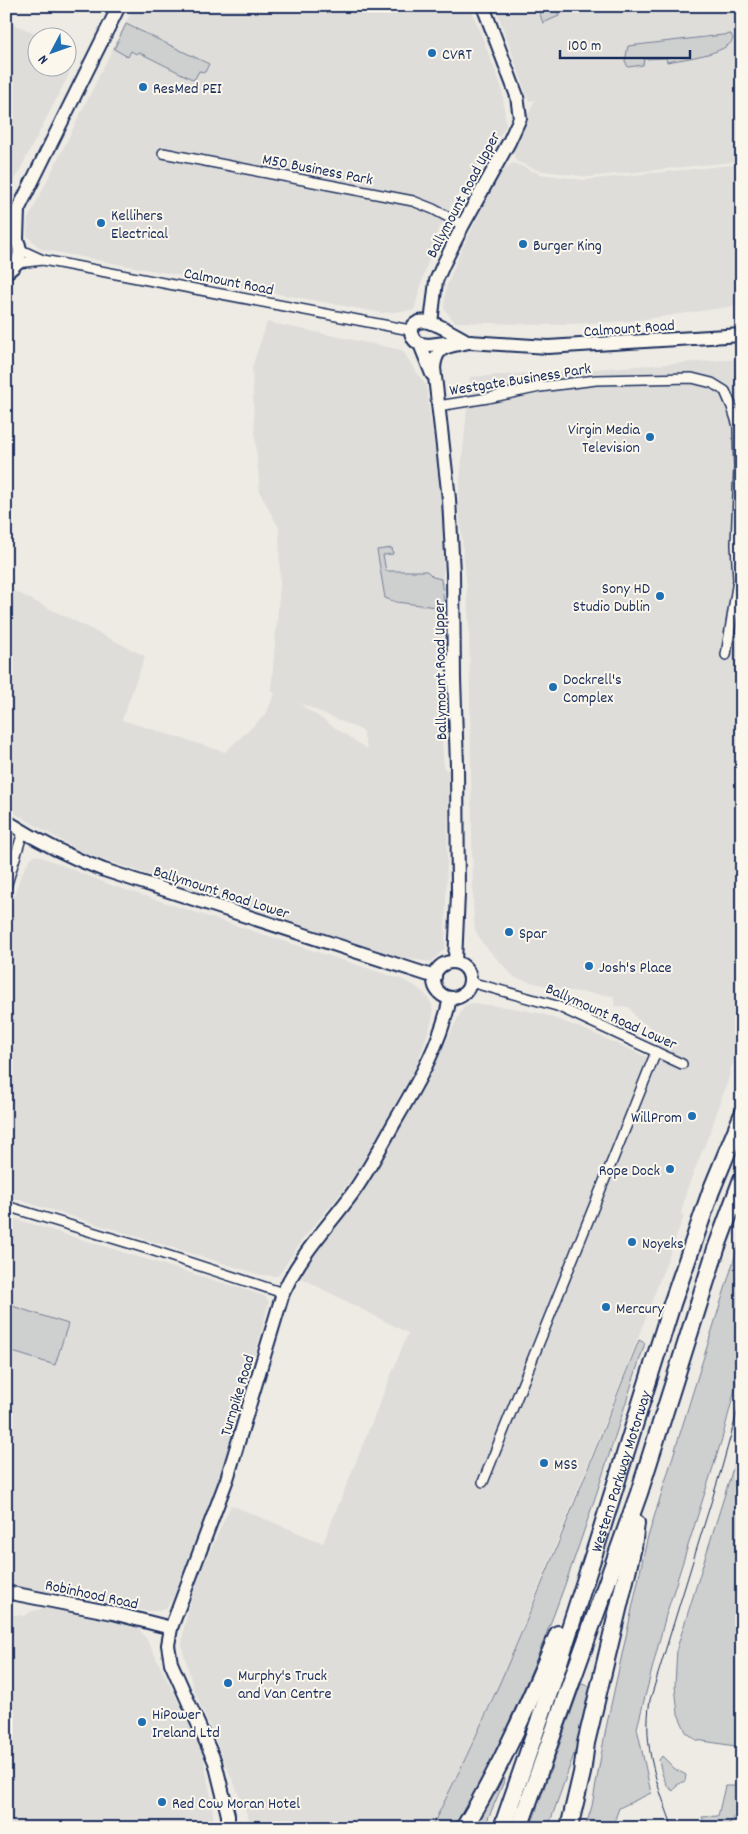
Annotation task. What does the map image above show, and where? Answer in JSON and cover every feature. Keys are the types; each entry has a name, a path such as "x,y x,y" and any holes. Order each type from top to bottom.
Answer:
{"highway":[{"name":"Western Parkway Motorway","path":"502,1828 548,1696 672,1304 711,1190 742,1116"},
{"name":"Western Parkway Motorway","path":"519,1828 640,1493 716,1249 742,1179"},
{"path":"558,1828 586,1743 633,1547 640,1493"},
{"path":"464,1828 486,1792 528,1705 597,1544"},
{"path":"569,1828 582,1774 586,1743"}],"street":[{"path":"6,219 18,210 119,6"},
{"name":"Ballymount Road Upper","path":"431,324 436,281 463,224 509,142 520,118 517,96 483,6"},
{"name":"M50 Business Park","path":"163,153 413,201 463,224"},
{"path":"6,272 17,263 19,244 18,210"},
{"path":"6,230 19,244"},
{"name":"Calmount Road","path":"19,244 43,260"},
{"name":"Calmount Road","path":"17,263 43,260 410,330"},
{"path":"410,330 418,322 424,321 431,324"},
{"name":"Calmount Road","path":"431,324 469,342"},
{"name":"Ballymount Road Upper","path":"410,330 413,338 420,344 434,379"},
{"name":"Calmount Road","path":"420,344 469,342 548,347 738,335"},
{"name":"Ballymount Road Upper","path":"455,962 458,894 453,578 449,499 434,379 436,354 448,347 469,342"},
{"name":"Westgate Business Park","path":"438,406 540,387 596,380 692,378 712,383 725,391 738,426 739,468 736,545 738,580 726,655"},
{"name":"Ballymount Road Lower","path":"6,821 63,854 104,870 435,977"},
{"path":"6,887 23,832"},
{"path":"455,962 466,968 470,974 470,982 466,992 461,996 450,998 440,993 434,982 435,977 438,969 443,965 455,962"},
{"name":"Ballymount Road Lower","path":"470,982 557,1006 682,1064"},
{"name":"Turnpike Road","path":"228,1828 228,1815 215,1762 171,1663 168,1645 171,1628 227,1479 283,1293 290,1276 370,1166 412,1092 440,1032 450,998"},
{"path":"483,1482 656,1052"},
{"path":"6,1206 145,1248 283,1293"},
{"name":"Robinhood Road","path":"6,1592 113,1613 171,1628"}],"shaded area":[{"path":"134,6 470,6 502,88 506,126 453,202 434,239 414,310 382,313 107,262 41,249 27,236 28,219"},
{"path":"495,6 742,6 742,161 588,177 537,170 516,161 512,151 535,100 529,101"},
{"path":"537,6 556,6 559,16 543,23"},
{"path":"6,21 28,30 28,78 67,78 6,197"},
{"path":"126,24 209,64 205,72 199,71 194,80 138,52 136,54 131,51 128,57 114,49"},
{"path":"731,34 733,39 723,49 704,55 667,62 666,58 644,59 643,65 628,67 625,61 628,46"},
{"path":"513,163 541,174 584,180 742,164 742,305 632,321 544,325 455,322 444,309 446,288 459,255 500,172"},
{"path":"267,322 402,350 426,386 444,520 441,721 444,769 449,770 445,948 431,962 396,957 81,852 6,808 6,587 145,656 122,720 225,752 266,714 275,693 271,691 280,584 279,528 260,493 252,367","holes":["300,703 363,731 367,749"]},
{"path":"742,359 742,1044 730,1070 712,1127 687,1189 681,1214 684,1216 625,1372 502,1679 432,1828 253,1828 194,1690 182,1647 184,1627 197,1580 231,1505 323,1543 408,1333 299,1277 323,1237 351,1205 374,1174 426,1081 464,1006 472,1003 543,1014 586,1030 647,1057 664,1036 637,1019 629,1007 614,1006 614,996 563,990 515,978 483,944 475,930 473,905 469,628 458,502 470,377"},
{"path":"392,548 393,554 383,555 386,571 427,571 433,577 441,579 444,601 436,607 396,602 385,598 377,550"},
{"path":"37,855 108,884 401,979 425,994 432,1004 433,1015 430,1027 416,1067 356,1173 302,1240 279,1275 261,1275 6,1196 6,923 20,877 30,859"},
{"path":"6,1216 265,1296 269,1302 220,1487 195,1541 173,1598 165,1609 147,1611 6,1585"},
{"path":"742,1234 742,1362 722,1439 666,1615 637,1728 651,1793 619,1808 612,1828 585,1828 592,1806 606,1728 647,1540"},
{"path":"6,1304 68,1324 55,1365 6,1350"},
{"path":"639,1340 645,1343 597,1493 544,1641 524,1689 480,1783 455,1828 431,1828 488,1709 541,1587"},
{"path":"742,1439 742,1747 696,1740 686,1732 678,1714 675,1686 677,1648"},
{"path":"48,1607 137,1626 147,1640 196,1737 203,1755 212,1803 214,1828 6,1828 6,1614 25,1616 30,1612"},
{"path":"581,1684 595,1687 579,1740 548,1828 530,1828"},
{"path":"662,1756 675,1769 686,1775 685,1781 677,1785 673,1791 665,1782 662,1773 659,1760"},
{"path":"502,1775 505,1779 484,1828 470,1828"},
{"path":"725,1786 742,1786 742,1813 734,1816 727,1828 706,1828 702,1817 718,1816"}],"tram line":[{"path":"673,1828 652,1765 648,1734 650,1700 722,1467 742,1395"}],"place":[{"name":"CVRT","path":"432,53"},
{"name":"ResMed PEI","path":"143,87"},
{"name":"Kellihers Electrical","path":"101,223"},
{"name":"Burger King","path":"523,244"},
{"name":"Virgin Media Television","path":"650,437"},
{"name":"Sony HD Studio Dublin","path":"660,596"},
{"name":"Dockrell's Complex","path":"553,687"},
{"name":"Spar","path":"509,932"},
{"name":"Josh's Place","path":"589,966"},
{"name":"WillProm","path":"692,1116"},
{"name":"Rope Dock","path":"670,1169"},
{"name":"Noyeks","path":"632,1242"},
{"name":"Mercury","path":"606,1307"},
{"name":"MSS","path":"544,1463"},
{"name":"Murphy's Truck and Van Centre","path":"228,1683"},
{"name":"HiPower Ireland Ltd","path":"142,1722"},
{"name":"Red Cow Moran Hotel","path":"162,1802"}]}
